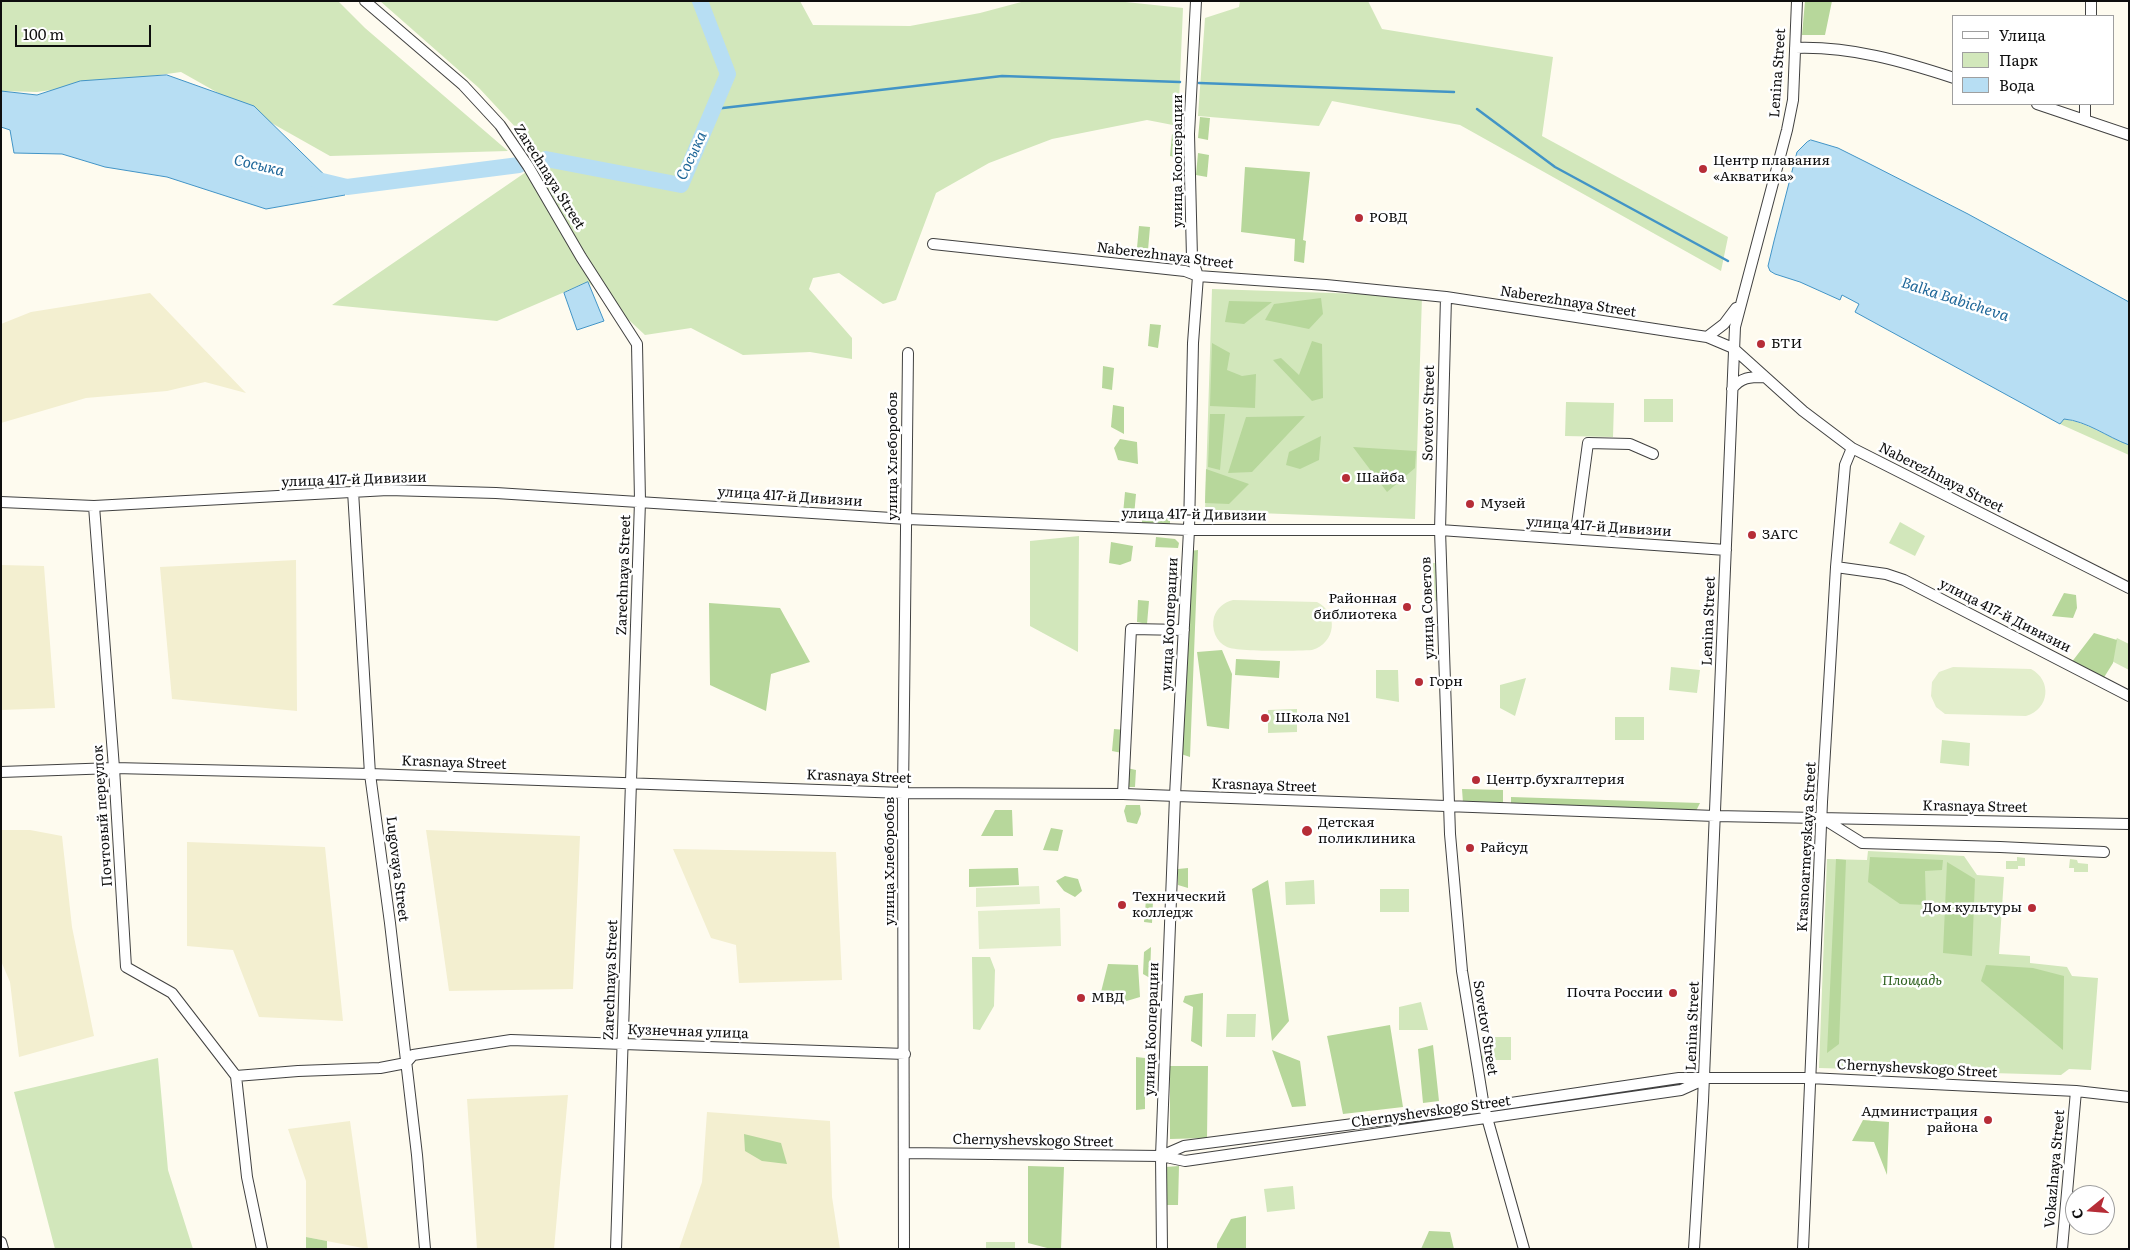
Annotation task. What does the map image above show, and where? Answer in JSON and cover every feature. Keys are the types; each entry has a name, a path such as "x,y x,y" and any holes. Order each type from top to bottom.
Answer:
{"street":[{"name":"Zarechnaya Street","path":"365,1 463,86 500,125 528,166 581,257 637,344 640,501 616,1249"},
{"name":"улица Кооперации","path":"1162,1249 1161,1156 1175,796 1189,530 1191,392 1198,276 1192,258 1190,134 1196,1"},
{"name":"Lenina Street","path":"1694,1249 1704,1080 1734,327 1787,130 1793,100 1797,1"},
{"path":"2090,15 2091,1"},
{"path":"1795,48 1848,50 1916,66 1952,77"},
{"path":"2040,105 2129,135"},
{"path":"2085,119 2086,105"},
{"name":"Naberezhnaya Street","path":"934,244 1185,271 1198,276 1326,285 1446,297 1707,337 1733,348 1764,378 1818,424 1852,448 2129,588"},
{"name":"Sovetov Street","path":"1440,530 1446,297"},
{"path":"1707,337 1724,324 1742,298"},
{"name":"улица Хлеборобов","path":"904,1249 903,793 908,353"},
{"path":"1732,389 1737,382 1746,378 1764,378"},
{"path":"1575,540 1588,443 1630,444 1653,454"},
{"name":"Krasnoarmeyskaya Street","path":"1803,1249 1822,818 1836,567 1845,465 1852,448"},
{"name":"улица 417-й Дивизии","path":"1,502 94,506 388,490 496,493 907,519 1189,530 1440,530 1726,550"},
{"name":"Lugovaya Street","path":"353,492 370,774 406,1063 425,1249"},
{"name":"Почтовый переулок","path":"94,506 114,768 126,967 172,992 236,1076"},
{"name":"улица Советов","path":"1440,530 1448,806"},
{"name":"улица 417-й Дивизии","path":"1836,567 1886,574 1904,580 2129,696"},
{"path":"1124,794 1130,629 1184,630"},
{"name":"Krasnaya Street","path":"1,772 114,768 370,774 903,793 1124,794 1715,816 2129,824"},
{"name":"Sovetov Street","path":"1448,806 1462,971 1484,1107 1524,1249"},
{"path":"1822,818 1862,843 2000,846 2104,852"},
{"name":"Кузнечная улица","path":"236,1076 298,1071 380,1068 406,1063 413,1055 510,1040 905,1054"},
{"path":"236,1076 247,1177 262,1249"},
{"name":"Chernyshevskogo Street","path":"1161,1156 1184,1146 1484,1107 1679,1078 1704,1080 1810,1078 2076,1091 2129,1097"},
{"name":"Chernyshevskogo Street","path":"905,1153 1161,1156 1185,1160 1680,1090 1704,1080"},
{"name":"Vokazlnaya Street","path":"2062,1249 2076,1091"},
{"path":"1,1242 3,1249"}],"shaded area":[{"path":"150,293 246,393 205,382 167,391 86,398 1,423 1,324 31,312"},
{"path":"296,560 297,711 172,699 160,567"},
{"path":"1,565 44,566 55,708 1,710"},
{"path":"1,830 30,830 62,836 72,927 94,1036 19,1057 10,982 1,961"},
{"path":"426,830 580,836 573,989 449,991"},
{"path":"187,842 325,847 343,1021 259,1017 233,950 187,946"},
{"path":"673,849 836,852 842,980 739,983 736,945 711,938"},
{"path":"568,1095 554,1249 477,1249 467,1099"},
{"path":"707,1112 830,1121 832,1197 840,1249 679,1249 702,1182"},
{"path":"350,1121 368,1249 306,1237 306,1181 288,1129"}],"green space":[{"path":"1,1 338,1 365,28 508,151 330,156 181,72 37,92 1,91"},
{"path":"380,1 800,1 813,25 910,26 980,13 1025,1 1116,1 1183,8 1178,126 1147,120 1052,139 989,163 936,193 896,300 883,304 839,273 813,278 809,289 852,338 852,359 810,352 743,355 691,328 645,335 588,282 497,321 332,305 545,159 479,88"},
{"path":"1240,1 1368,1 1382,29 1553,57 1542,136 1728,237 1721,271 1460,125 1332,101 1319,126 1198,116 1205,18 1239,7"},
{"path":"1805,1 1832,1 1825,35 1802,35"},
{"path":"1200,117 1210,118 1208,140 1198,138"},
{"path":"1172,134 1183,136 1181,158 1170,156"},
{"path":"1198,153 1209,155 1207,177 1196,175"},
{"path":"1245,167 1310,172 1303,240 1306,241 1304,263 1294,261 1295,239 1241,232"},
{"path":"1139,226 1150,227 1148,250 1137,248"},
{"path":"1212,289 1422,296 1415,519 1205,511"},
{"path":"1321,298 1323,314 1309,329 1265,320 1274,304"},
{"path":"1229,301 1272,302 1244,324 1225,322"},
{"path":"1150,324 1161,325 1158,348 1148,346"},
{"path":"1312,341 1322,344 1323,398 1312,401 1273,360 1281,358 1299,375"},
{"path":"1212,343 1230,353 1227,370 1242,376 1256,374 1255,408 1210,406"},
{"path":"1103,366 1114,368 1112,390 1102,388"},
{"path":"1644,399 1673,399 1673,422 1644,422"},
{"path":"1566,402 1614,403 1613,437 1565,436"},
{"path":"1113,405 1124,407 1124,434 1111,427"},
{"path":"1210,414 1225,414 1220,470 1208,467"},
{"path":"1305,416 1252,472 1228,473 1246,417"},
{"path":"2064,419 2089,426 2129,445 2129,455 2060,424"},
{"path":"1321,436 1319,460 1300,469 1286,465 1289,452"},
{"path":"1120,439 1137,442 1138,464 1118,460 1114,448"},
{"path":"1353,447 1416,451 1415,468 1387,492"},
{"path":"1206,469 1249,484 1229,504 1205,503"},
{"path":"1125,492 1136,494 1134,516 1123,514"},
{"path":"1142,513 1170,514 1170,525 1142,523"},
{"path":"1900,522 1925,536 1915,556 1889,543"},
{"path":"1079,536 1078,652 1030,626 1030,541"},
{"path":"1156,537 1175,539 1179,543 1178,548 1155,547"},
{"path":"1111,542 1133,546 1131,561 1120,565 1109,563"},
{"path":"1198,550 1190,757 1181,754 1190,551"},
{"path":"1433,563 1438,563 1440,601 1435,601"},
{"path":"2064,593 2076,595 2077,608 2073,618 2052,616"},
{"path":"1138,600 1149,601 1147,624 1137,622"},
{"path":"1233,600 1317,602 1329,613 1332,627 1330,635 1320,646 1312,650 1282,651 1233,649 1227,647 1217,638 1213,622 1219,608"},
{"path":"709,603 780,608 810,662 771,674 766,711 710,685"},
{"path":"2094,633 2117,640 2113,663 2103,679 2071,663"},
{"path":"2117,638 2129,644 2129,670 2106,658"},
{"path":"1222,650 1232,674 1229,729 1207,726 1197,652"},
{"path":"1236,659 1280,661 1279,678 1235,675"},
{"path":"1671,667 1700,670 1697,693 1669,690"},
{"path":"1953,667 2031,669 2038,674 2045,687 2044,701 2034,712 2026,716 1945,714 1936,707 1931,696 1932,682 1939,672"},
{"path":"1376,670 1398,670 1399,702 1376,698"},
{"path":"1526,678 1515,716 1500,708 1500,685"},
{"path":"1297,709 1297,732 1268,733 1268,710"},
{"path":"1615,717 1644,717 1644,740 1615,740"},
{"path":"1114,729 1125,730 1122,753 1112,751"},
{"path":"1942,740 1970,743 1969,766 1940,763"},
{"path":"1127,768 1136,770 1135,787 1126,787"},
{"path":"1462,789 1503,790 1503,805 1463,803"},
{"path":"1511,797 1700,803 1696,811 1511,804"},
{"path":"1126,805 1140,805 1141,814 1137,824 1127,822 1124,811"},
{"path":"995,810 1012,810 1013,836 981,836"},
{"path":"1051,828 1063,830 1058,851 1043,850"},
{"name":"Площадь","path":"1868,851 1964,856 1977,875 2004,877 1999,954 2030,956 2030,963 2067,967 2072,976 2098,978 2091,1070 2069,1069 2061,1075 1819,1068 1827,859 1867,860"},
{"path":"1870,857 1943,860 1942,870 1925,871 1926,905 1900,904 1868,882"},
{"path":"2017,857 2025,858 2025,866 2018,866 2018,869 2006,869 2006,861 2017,861"},
{"path":"1836,859 1846,860 1839,1044 1827,1053"},
{"path":"2070,859 2077,860 2078,863 2088,864 2088,872 2074,872 2074,868 2069,868"},
{"path":"1947,862 1975,879 1972,956 1943,953"},
{"path":"1018,868 1019,885 969,887 969,869"},
{"path":"1188,868 1188,888 1178,885 1178,869"},
{"path":"1065,876 1078,879 1082,891 1075,897 1064,891 1056,881"},
{"path":"1268,880 1289,1021 1272,1041 1252,889"},
{"path":"1314,880 1315,904 1286,905 1285,882"},
{"path":"1039,886 1040,904 976,907 976,888"},
{"path":"1380,889 1409,889 1409,912 1380,912"},
{"path":"1146,900 1153,901 1152,923 1144,922"},
{"path":"1060,908 1061,946 979,949 978,911"},
{"path":"1151,947 1150,978 1143,974 1144,952"},
{"path":"972,957 990,957 995,970 994,1006 980,1030 973,1029"},
{"path":"1108,964 1138,965 1140,997 1120,1003 1100,996"},
{"path":"1986,965 2033,968 2064,976 2063,1050 1981,981"},
{"path":"1203,993 1202,1047 1191,1041 1193,1007 1183,1002 1185,996"},
{"path":"1421,1002 1428,1030 1399,1030 1399,1007"},
{"path":"1227,1014 1256,1014 1255,1037 1226,1037"},
{"path":"1390,1025 1403,1107 1343,1114 1327,1036"},
{"path":"1482,1037 1511,1037 1511,1060 1482,1060"},
{"path":"1433,1045 1439,1101 1423,1103 1418,1049"},
{"path":"1272,1050 1300,1061 1306,1106 1292,1107"},
{"path":"1136,1057 1145,1058 1145,1109 1136,1110"},
{"path":"158,1058 168,1170 193,1249 55,1249 14,1092"},
{"path":"1170,1066 1208,1066 1207,1138 1170,1139"},
{"path":"1681,1081 1680,1088 1617,1097 1621,1089"},
{"path":"1570,1096 1566,1105 1494,1115 1492,1107"},
{"path":"1476,1111 1477,1117 1380,1131 1379,1122"},
{"path":"1863,1120 1889,1122 1887,1175 1874,1142 1852,1141"},
{"path":"744,1134 781,1143 787,1164 762,1161 745,1151"},
{"path":"1028,1166 1064,1167 1061,1249 1051,1249 1028,1243"},
{"path":"1179,1166 1178,1205 1165,1205 1165,1167"},
{"path":"1293,1186 1295,1209 1267,1212 1264,1189"},
{"path":"1246,1216 1246,1249 1217,1249 1217,1244 1231,1219"},
{"path":"1429,1231 1450,1232 1454,1249 1421,1249"},
{"path":"306,1237 327,1241 327,1249 306,1249"},
{"path":"986,1242 1015,1242 1015,1249 986,1249"}],"water":[{"path":"167,75 254,106 345,195 266,209 167,177 105,167 62,154 14,153 10,130 1,127 1,91 37,95 80,81"},
{"name":"Balka Babicheva","path":"1811,140 1838,148 1866,162 1968,214 2129,302 2129,445 2072,420 2064,419 2060,424 1855,312 1859,304 1842,295 1840,300 1770,271 1768,266 1797,152"},
{"path":"588,282 604,321 577,330 564,293"}],"waterway":[{"name":"Сосыка","path":"546,159 681,185 728,74 700,1"},
{"path":"714,109 1002,76 1180,82"},
{"path":"1199,83 1454,92"},
{"path":"1477,109 1555,167 1728,261"},
{"name":"Сосыка","path":"314,179 347,187 519,165"}],"place":[{"name":"Центр плавания «Акватика»","path":"1703,169"},
{"name":"РОВД","path":"1359,218"},
{"name":"БТИ","path":"1761,344"},
{"name":"Шайба","path":"1346,478"},
{"name":"Музей","path":"1470,504"},
{"name":"ЗАГС","path":"1752,535"},
{"name":"Районная библиотека","path":"1407,607"},
{"name":"Горн","path":"1419,682"},
{"name":"Школа №1","path":"1265,718"},
{"name":"Центр.бухгалтерия","path":"1476,780"},
{"name":"Детская поликлиника","path":"1307,831"},
{"name":"Райсуд","path":"1470,848"},
{"name":"Технический колледж","path":"1122,905"},
{"name":"Дом культуры","path":"2032,908"},
{"name":"Почта России","path":"1673,993"},
{"name":"МВД","path":"1081,998"},
{"name":"Администрация района","path":"1988,1120"}]}
